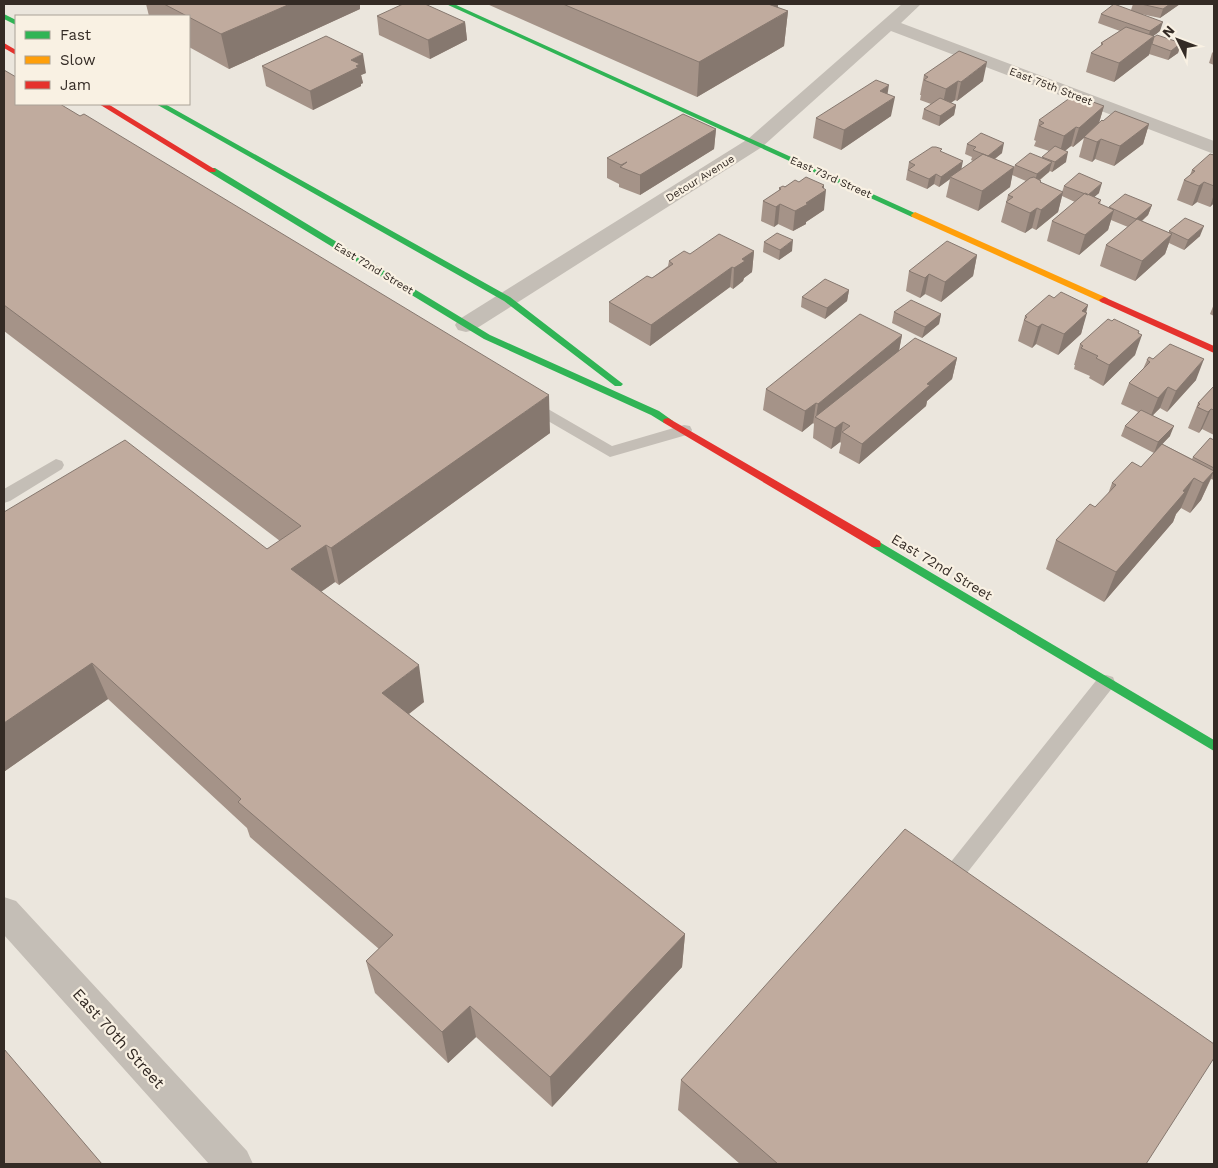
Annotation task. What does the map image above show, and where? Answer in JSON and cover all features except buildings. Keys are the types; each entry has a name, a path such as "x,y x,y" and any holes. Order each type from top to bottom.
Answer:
{"main road":[{"name":"East 73rd Street","path":"449,4 1214,350"},
{"path":"4,16 15,23"},
{"path":"4,45 15,52"},
{"name":"East 72nd Street","path":"105,105 466,325 487,337 655,413 1214,746"},
{"name":"East 72nd Street","path":"162,105 507,299 655,413"}],"street":[{"name":"Detour Avenue","path":"466,325 755,143 912,4"},
{"name":"East 75th Street","path":"888,24 1214,148"},
{"name":"East 70th Street","path":"4,912 234,1164"}],"lane":[{"path":"516,396 610,452 684,430"},
{"path":"4,496 56,465"},
{"path":"944,887 1106,682"}],"traffic: fast":[{"path":"449,4 915,215"},
{"path":"4,16 15,22"},
{"path":"162,105 507,299 618,384"},
{"path":"212,170 487,337 655,413 668,421"},
{"path":"876,544 1214,746"}],"traffic: slow":[{"path":"915,215 1104,300"}],"traffic: jam":[{"path":"4,45 15,52"},
{"path":"105,105 212,170"},
{"path":"1104,300 1214,350"},
{"path":"668,421 876,544"}]}
